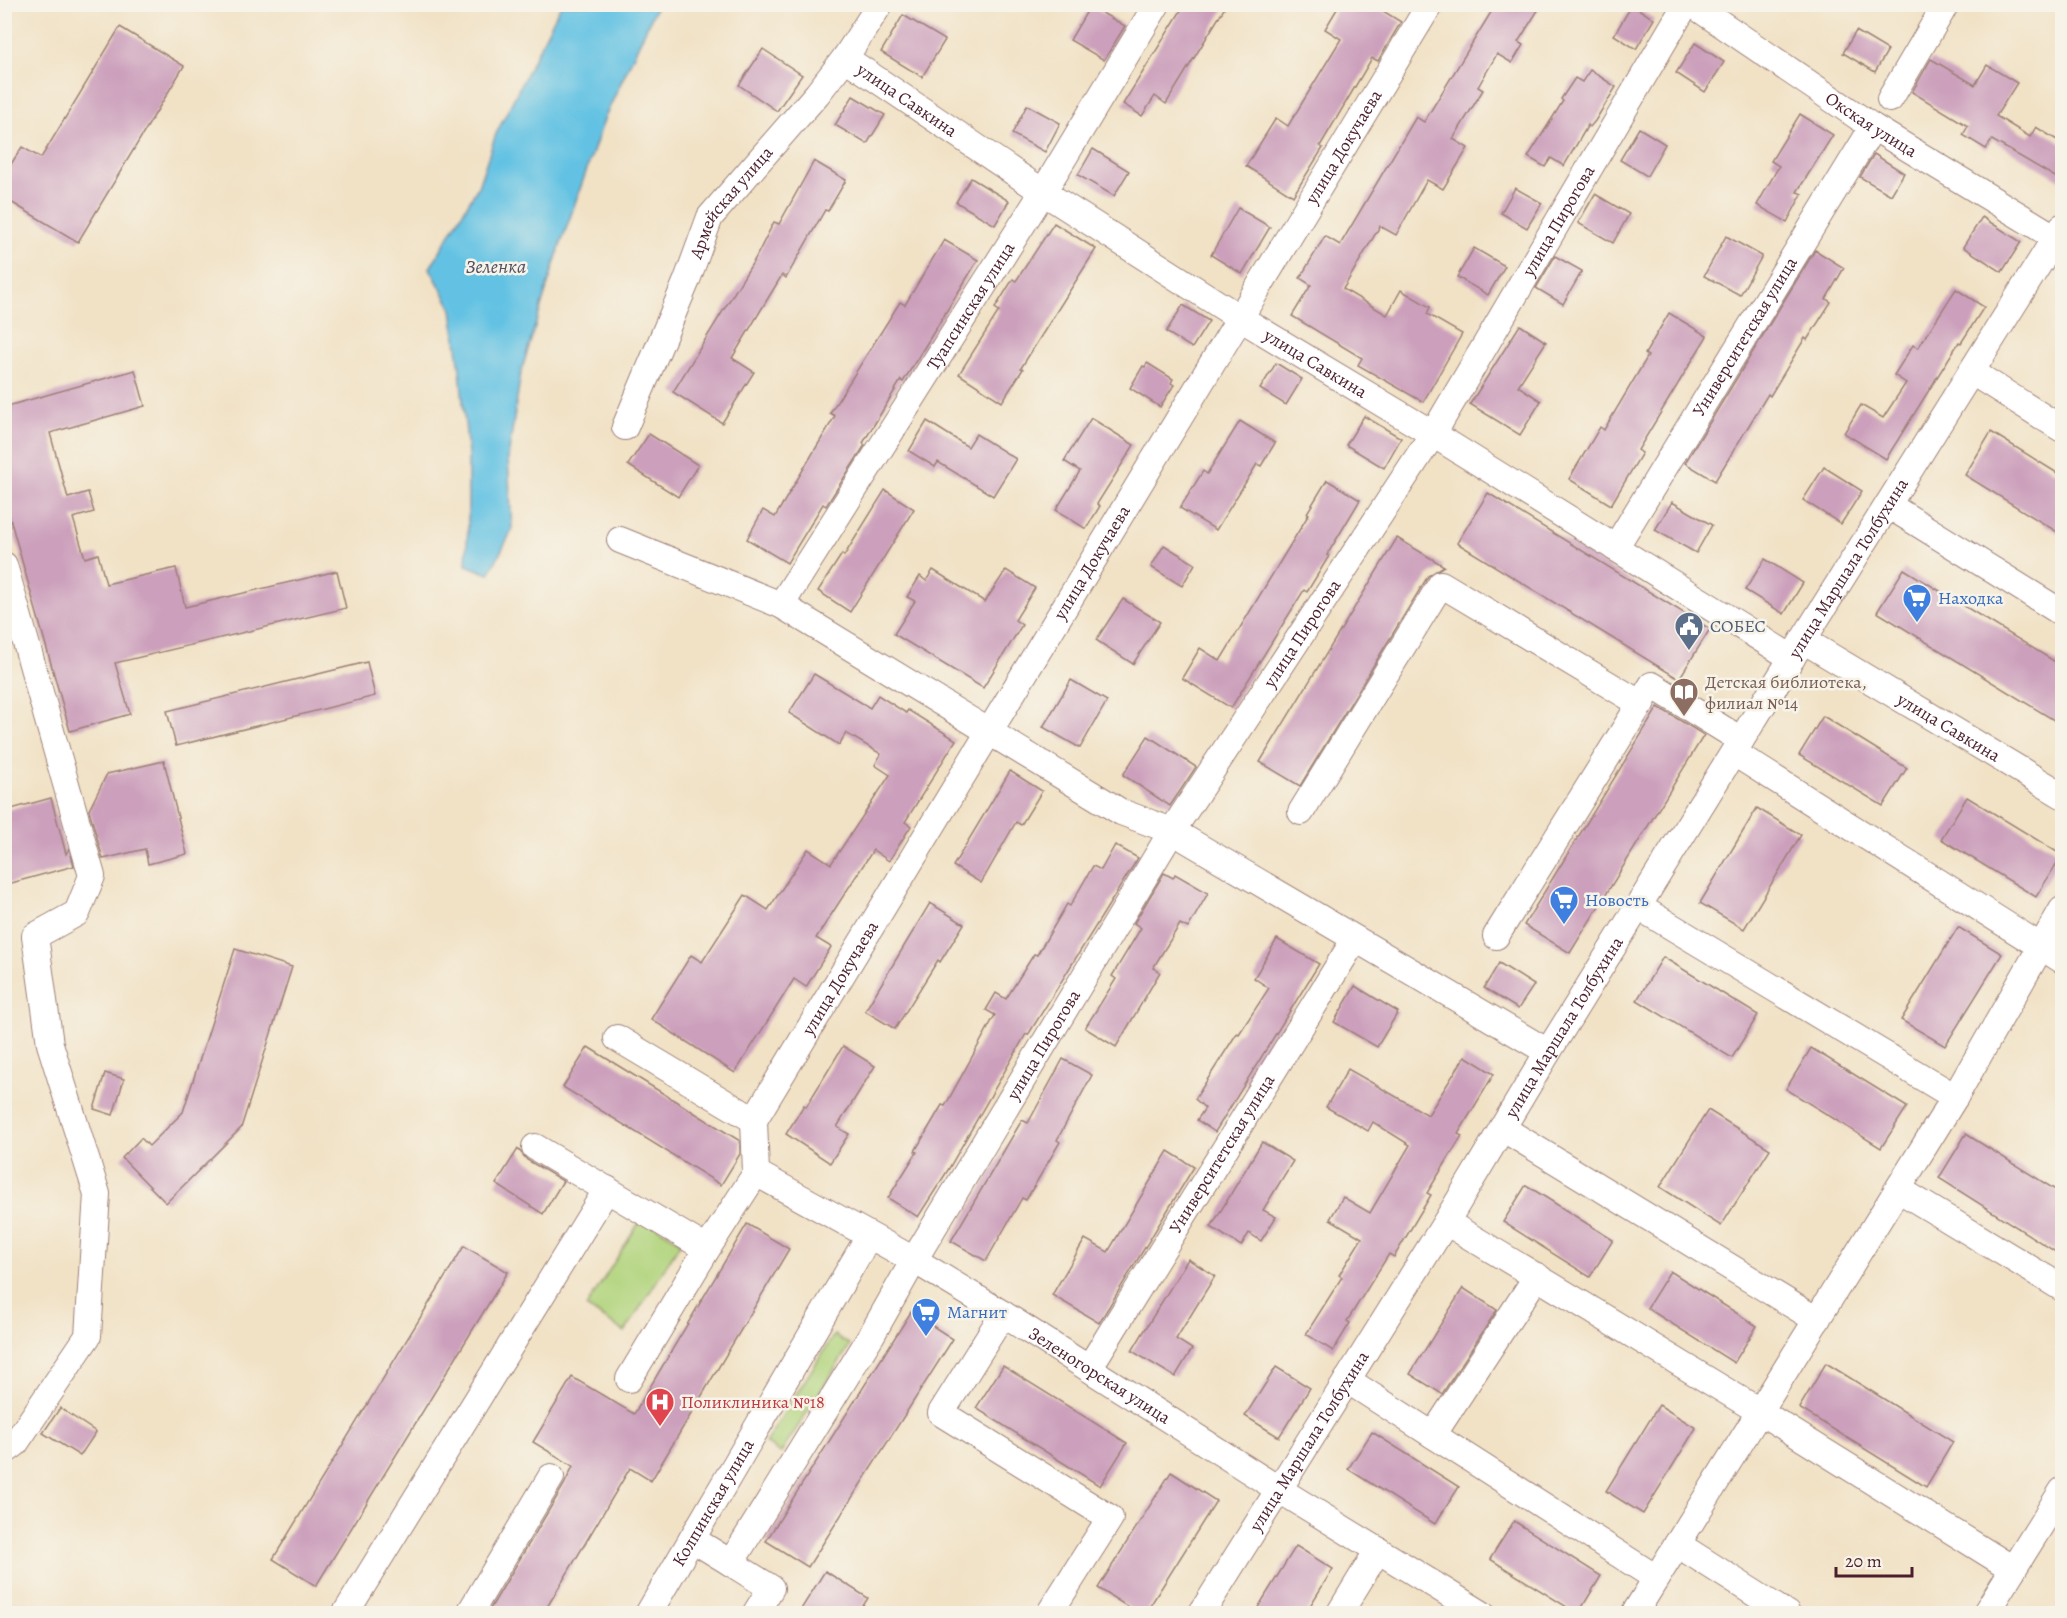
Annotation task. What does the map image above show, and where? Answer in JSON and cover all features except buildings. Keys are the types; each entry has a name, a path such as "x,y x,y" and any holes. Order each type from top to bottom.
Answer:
{"street":[{"name":"Армейская улица","path":"626,427 687,280 710,217 817,94 845,58 880,4"},
{"name":"Туапсинская улица","path":"781,605 1043,192 1158,4"},
{"name":"улица Докучаева","path":"754,1120 1430,4"},
{"name":"улица Пирогова","path":"731,1563 871,1336 914,1260 1172,831 1433,434 1686,4"},
{"name":"Окская улица","path":"1692,4 1873,127 2058,241"},
{"path":"1890,99 1946,4"},
{"name":"улица Савкина","path":"845,58 1043,192 1240,318 1433,434 1615,548 2062,795"},
{"name":"Университетская улица","path":"1615,548 1873,127"},
{"name":"улица Маршала Толбухина","path":"1201,1614 1446,1222 1548,1052 1798,649 1972,372 2058,241"},
{"path":"1972,372 2062,429"},
{"path":"1888,505 2062,613"},
{"path":"620,540 781,605 1121,812 1172,831 1548,1052"},
{"path":"4,565 92,876 77,913 35,936 50,1044 97,1194 88,1336 15,1444 4,1452"},
{"path":"1301,812 1441,584 1641,704"},
{"path":"1496,936 1652,686 1737,747 2062,960"},
{"path":"1639,908 1955,1097"},
{"path":"1634,1614 1955,1097 2062,910"},
{"name":"Университетская улица","path":"1089,1368 1355,939"},
{"path":"617,1038 754,1120 756,1173 707,1249 629,1379"},
{"path":"1502,1128 1817,1320"},
{"path":"535,1147 707,1249"},
{"name":"Зеленогорская улица","path":"756,1173 914,1260 1004,1314 1278,1490 1482,1614"},
{"path":"345,1614 607,1189"},
{"path":"1899,1189 2062,1288"},
{"path":"1446,1222 1759,1411 2013,1569"},
{"name":"Колпинская улица","path":"648,1614 869,1236"},
{"path":"1433,1435 1537,1276"},
{"path":"1004,1314 941,1413 1110,1518 1049,1614"},
{"path":"1347,1380 1656,1578"},
{"path":"468,1614 551,1477"},
{"path":"1985,1614 2062,1491"},
{"path":"692,1539 771,1588 755,1614"},
{"path":"1677,1544 1787,1614"},
{"path":"1339,1614 1378,1550"}],"green space":[{"path":"642,1218 681,1242 625,1332 586,1307"},
{"path":"834,1335 850,1345 781,1453 765,1443"}],"water":[{"name":"Зеленка","path":"561,5 657,5 605,117 557,255 521,372 508,458 512,530 489,574 466,565 468,454 460,370 452,309 430,268 478,187 496,134"}],"place":[{"name":"Находка","path":"1917,624"},
{"name":"СОБЕС","path":"1689,652"},
{"name":"Детская библиотека, филиал №14","path":"1684,718"},
{"name":"Новость","path":"1564,926"},
{"name":"Магнит","path":"926,1338"},
{"name":"Поликлиника №18","path":"660,1428"}]}
